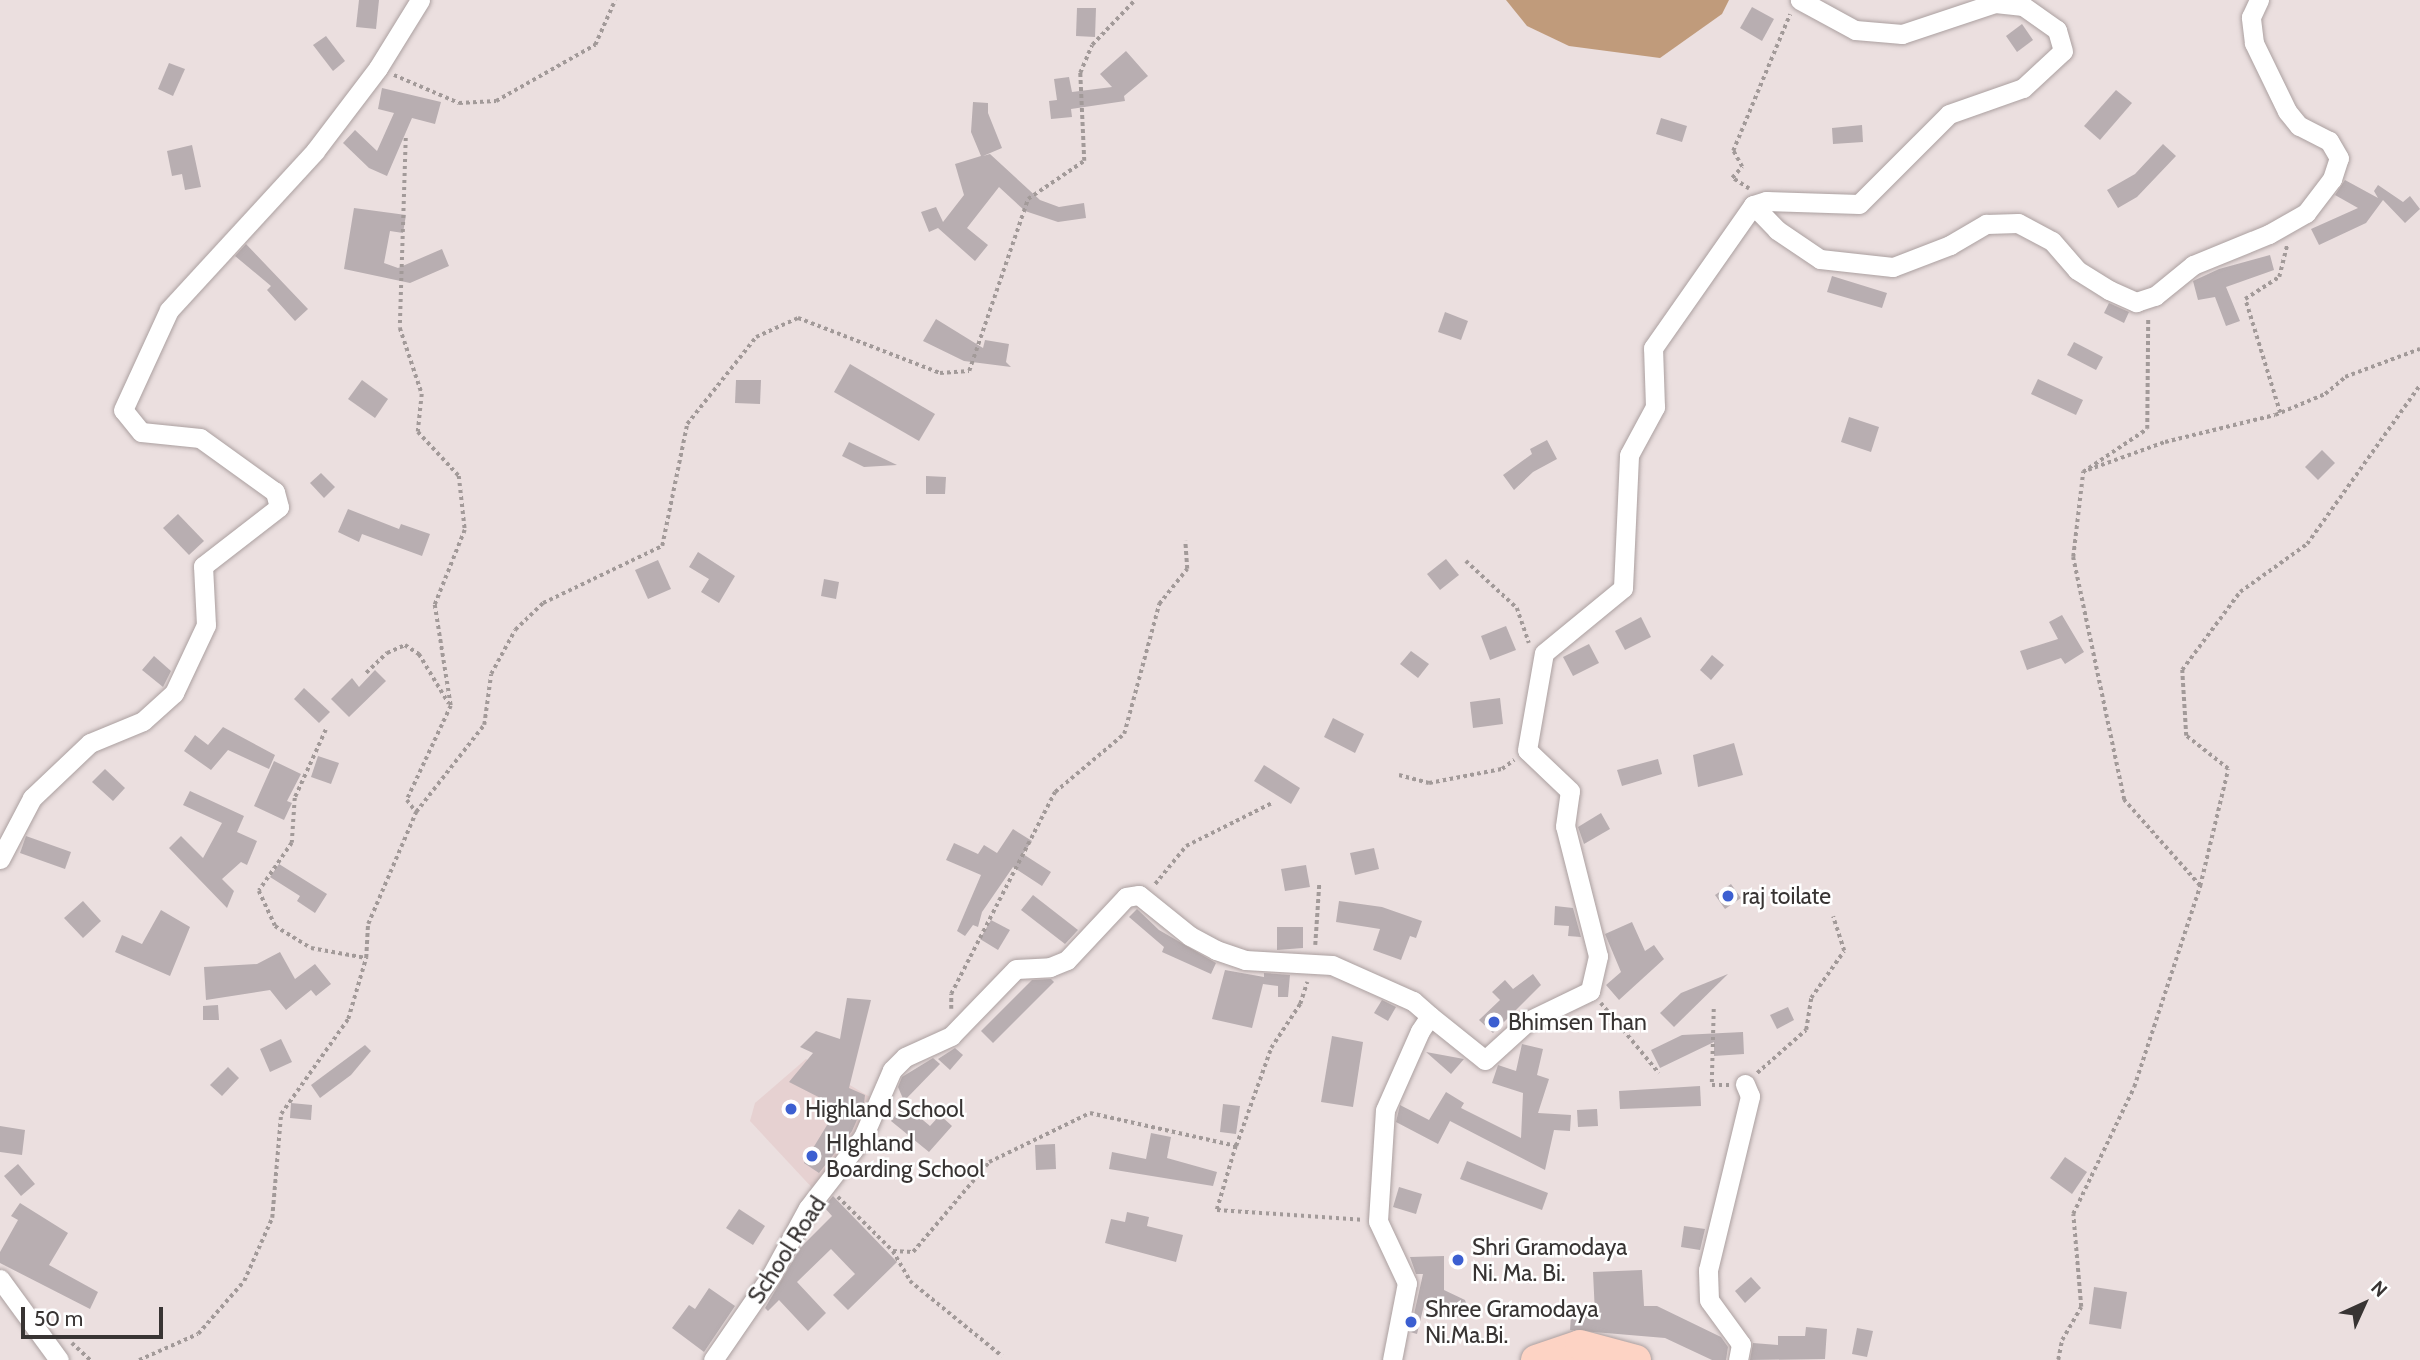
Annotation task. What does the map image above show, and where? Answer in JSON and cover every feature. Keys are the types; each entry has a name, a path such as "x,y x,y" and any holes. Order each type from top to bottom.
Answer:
{"main road":[{"path":"1536,1360 1580,1345 1636,1360"}],"street":[{"path":"0,859 32,798 90,743 143,721 174,692 206,625 203,566 279,507 275,492 200,438 141,432 123,410 169,310 315,151 378,68 420,0"},
{"path":"1760,203 1859,204 1949,114 2023,88 2063,51 2057,30 2023,6 1995,3 1902,34 1855,30 1800,0"},
{"path":"1760,203 1777,230 1820,259 1893,267 1950,244 1986,224 2018,223 2052,241 2077,270 2109,290 2136,302 2147,299 2193,265 2306,213 2332,179 2339,158 2329,141 2299,126 2287,111 2254,43 2251,17 2259,0"},
{"path":"1139,895 1190,936 1216,950 1245,960 1332,965 1413,1002 1485,1060 1528,1021 1590,991 1598,957 1565,827 1570,791 1527,750 1544,653 1623,588 1629,455 1655,407 1653,348 1760,203"},
{"name":"School Road","path":"713,1360 772,1274 808,1208 828,1188 863,1137 892,1070 905,1057 951,1036 1016,969 1050,967 1066,960 1126,897 1139,895"},
{"path":"1392,1360 1407,1283 1378,1221 1385,1110 1430,1016"},
{"path":"1738,1360 1741,1344 1709,1300 1708,1270 1750,1096 1745,1084"},
{"path":"0,1279 59,1360"}],"path":[{"path":"378,68 459,103 496,101 595,45 614,0"},
{"path":"139,1360 198,1334 244,1281 272,1218 281,1114 348,1019 366,958 368,924 416,812 484,725 491,674 515,630 543,603 662,546 687,424 756,338 798,318 940,373 969,371 1028,200 1084,161 1080,74 1092,45 1135,0"},
{"path":"1760,203 1732,178 1742,167 1732,151 1784,22 1800,0"},
{"path":"406,138 400,328 422,394 418,432 459,476 465,530 435,605 451,706 407,800 416,812"},
{"path":"2280,413 2245,299 2279,277 2288,241 2287,223"},
{"path":"2083,471 2147,429 2147,299"},
{"path":"2083,471 2165,442 2280,413 2325,394 2346,377 2420,349"},
{"path":"2058,1360 2062,1340 2081,1307 2073,1214 2134,1087 2200,886 2228,769 2186,736 2182,670 2240,592 2306,544 2420,385"},
{"path":"2083,471 2073,556 2124,800 2200,886"},
{"path":"951,1036 951,994 1055,792 1124,734 1159,604 1187,569 1185,541"},
{"path":"1466,561 1517,608 1530,649 1544,653"},
{"path":"366,673 387,653 405,646 419,654 451,706"},
{"path":"326,730 295,799 292,844 259,891 275,926 311,948 366,958"},
{"path":"1399,775 1429,783 1502,769 1527,750"},
{"path":"1139,895 1157,882 1186,846 1272,803"},
{"path":"1319,884 1314,962 1300,1004 1271,1048 1236,1146 1217,1210 1378,1221"},
{"path":"1713,1009 1712,1085 1745,1084 1806,1030 1811,998 1844,951 1833,917"},
{"path":"1590,991 1659,1073"},
{"path":"893,1251 913,1252 989,1162 1090,1112 1236,1146"},
{"path":"828,1188 893,1251 910,1281 1002,1356"}],"shaded area":[{"path":"1506,0 1729,0 1722,14 1660,58 1569,46 1527,26"},
{"name":"HIghland Boarding School","path":"806,1059 875,1100 816,1192 750,1121 755,1103"}],"building":[{"path":"359,0 379,0 376,29 356,27"},
{"path":"1752,7 1774,19 1762,41 1740,28"},
{"path":"1077,8 1096,8 1095,37 1076,36"},
{"path":"2022,24 2033,40 2017,52 2006,36"},
{"path":"326,36 345,61 333,71 313,45"},
{"path":"1126,51 1148,76 1124,96 1125,101 1071,109 1072,117 1051,119 1049,101 1057,100 1054,79 1069,77 1072,92 1112,87 1100,74"},
{"path":"169,63 185,69 173,96 158,89"},
{"path":"382,88 441,102 435,124 412,118 387,176 369,168 343,143 355,130 377,151 394,113 378,109"},
{"path":"2116,90 2132,103 2100,140 2084,126"},
{"path":"973,102 988,103 988,113 1002,148 983,156 990,154 1040,200 1059,207 1084,203 1086,218 1058,222 1025,211 999,187 967,228 988,245 975,261 938,228 929,232 921,212 936,207 943,222 964,195 955,164 981,156 971,132"},
{"path":"1661,118 1687,126 1682,142 1656,134"},
{"path":"1862,125 1863,142 1833,144 1832,128"},
{"path":"2163,144 2176,156 2137,197 2118,208 2107,190 2135,174"},
{"path":"192,145 201,187 185,190 182,174 172,176 167,151"},
{"path":"2345,180 2378,198 2374,191 2378,185 2403,202 2410,196 2420,209 2405,223 2383,200 2366,223 2319,245 2311,229 2358,208 2335,195"},
{"path":"354,208 406,215 403,233 390,231 384,263 398,268 442,249 449,266 410,283 344,269"},
{"path":"246,244 308,309 295,321 267,290 271,286 235,256"},
{"path":"2270,255 2274,270 2226,287 2240,321 2226,326 2215,297 2198,300 2193,281 2219,269"},
{"path":"1832,276 1887,293 1882,308 1827,292"},
{"path":"2109,303 2129,312 2124,323 2104,313"},
{"path":"1445,312 1468,321 1461,340 1438,332"},
{"path":"936,319 983,348 985,340 1009,344 1006,362 1011,367 964,361 923,341"},
{"path":"2074,342 2103,357 2096,370 2067,355"},
{"path":"850,364 935,414 919,441 834,392"},
{"path":"2038,379 2083,400 2076,415 2031,394"},
{"path":"362,380 388,399 375,418 348,399"},
{"path":"736,380 761,380 760,404 735,403"},
{"path":"1849,417 1879,427 1871,452 1841,442"},
{"path":"1547,440 1557,459 1533,472 1514,490 1503,475 1532,454 1530,449"},
{"path":"849,442 897,465 864,467 842,456"},
{"path":"2322,450 2335,463 2318,480 2305,467"},
{"path":"321,473 335,487 324,498 310,483"},
{"path":"926,476 946,477 945,494 926,494"},
{"path":"348,509 399,529 401,524 430,534 422,556 362,534 359,542 338,532"},
{"path":"178,514 204,541 189,555 163,528"},
{"path":"698,552 735,576 719,603 701,592 709,579 689,567"},
{"path":"1446,559 1459,575 1440,590 1427,574"},
{"path":"658,560 671,589 648,599 635,570"},
{"path":"824,579 839,582 836,599 821,596"},
{"path":"2062,615 2084,652 2065,664 2061,658 2027,670 2020,651 2058,639 2049,622"},
{"path":"1641,617 1651,637 1625,650 1615,631"},
{"path":"1506,626 1516,650 1490,660 1481,636"},
{"path":"1589,644 1599,663 1573,676 1563,657"},
{"path":"1411,651 1429,664 1418,678 1400,664"},
{"path":"1712,655 1724,665 1711,680 1700,670"},
{"path":"154,656 171,671 163,687 142,670"},
{"path":"375,670 386,681 349,717 331,699 352,678 359,687"},
{"path":"304,688 330,712 319,723 294,699"},
{"path":"1500,698 1503,724 1473,728 1470,702"},
{"path":"1333,718 1364,734 1355,753 1324,737"},
{"path":"223,727 275,755 269,769 228,750 211,770 184,751 195,735 208,745"},
{"path":"1734,743 1743,775 1698,787 1693,755"},
{"path":"318,756 339,763 331,784 311,777"},
{"path":"1658,759 1662,774 1622,786 1617,770"},
{"path":"274,761 301,774 287,801 292,803 284,820 254,806"},
{"path":"1264,765 1300,788 1291,804 1254,781"},
{"path":"105,769 125,788 113,801 92,782"},
{"path":"190,791 244,816 237,832 257,841 247,865 241,862 222,879 234,891 227,908 169,848 181,836 203,858 222,823 183,805"},
{"path":"1601,813 1610,829 1584,844 1578,827"},
{"path":"1013,829 1032,841 1023,854 1051,872 1042,886 1013,867 982,912 978,927 973,925 965,936 957,931 981,875 946,860 954,843 978,854 984,845 997,853"},
{"path":"26,836 71,852 65,869 20,853"},
{"path":"1374,848 1379,869 1355,875 1350,853"},
{"path":"279,864 327,894 315,913 297,901 300,896 270,877"},
{"path":"1306,865 1310,887 1285,891 1281,869"},
{"name":"raj toilate","path":"1731,884 1741,898 1725,909 1715,895"},
{"path":"1033,895 1078,930 1065,944 1021,910"},
{"path":"83,901 101,921 83,938 64,918"},
{"path":"1339,901 1382,907 1422,921 1416,938 1410,936 1401,960 1373,950 1380,929 1336,922"},
{"path":"1555,906 1573,908 1581,937 1568,936 1569,926 1554,925"},
{"path":"1137,909 1159,930 1216,963 1211,974 1162,952 1164,947 1129,917"},
{"path":"161,910 190,927 170,976 115,952 122,935 142,944"},
{"path":"991,920 1010,930 998,950 980,939"},
{"path":"1632,922 1645,951 1654,945 1664,959 1619,1000 1606,985 1621,972 1605,934"},
{"path":"1277,927 1303,927 1303,948 1277,950"},
{"path":"280,952 295,979 315,964 331,984 316,996 311,990 286,1010 270,990 206,1000 204,967 257,964"},
{"path":"1225,970 1264,977 1264,973 1290,975 1288,997 1278,997 1278,986 1263,984 1252,1028 1212,1019"},
{"path":"1533,974 1541,985 1493,1033 1479,1020 1500,1000 1492,992 1505,980 1513,989"},
{"path":"1728,974 1674,1027 1660,1013 1681,993"},
{"path":"1051,979 1054,982 993,1043 981,1031 1032,980"},
{"path":"847,998 871,1000 849,1088 865,1095 864,1104 852,1131 819,1173 804,1163 838,1107 789,1082 813,1053 800,1047 816,1031 840,1039"},
{"path":"1382,1000 1396,1007 1388,1021 1374,1013"},
{"path":"218,1005 219,1020 203,1020 203,1006"},
{"path":"1788,1007 1794,1020 1777,1029 1770,1015"},
{"path":"1743,1032 1744,1054 1714,1056 1714,1042 1660,1068 1651,1050 1682,1035"},
{"path":"1332,1036 1363,1042 1353,1107 1321,1102"},
{"path":"281,1039 292,1062 270,1072 260,1049"},
{"path":"1522,1044 1543,1049 1537,1075 1549,1079 1538,1113 1571,1115 1570,1131 1554,1130 1545,1170 1450,1121 1438,1144 1396,1122 1400,1105 1429,1120 1446,1092 1464,1103 1461,1108 1521,1138 1523,1093 1492,1083 1498,1065 1516,1071"},
{"path":"365,1045 371,1051 351,1075 320,1098 311,1085"},
{"path":"955,1048 963,1055 950,1070 938,1059"},
{"path":"1426,1052 1464,1059 1451,1074"},
{"path":"933,1058 940,1064 904,1101 898,1087 902,1077"},
{"path":"228,1067 239,1078 222,1096 210,1085"},
{"path":"1700,1086 1701,1106 1620,1109 1619,1091"},
{"path":"291,1103 312,1105 311,1120 290,1118"},
{"path":"904,1104 930,1126 940,1115 952,1126 929,1152 891,1121"},
{"path":"1223,1104 1240,1106 1236,1134 1220,1132"},
{"path":"1597,1109 1598,1126 1578,1127 1577,1110"},
{"path":"0,1126 25,1130 22,1155 0,1152"},
{"path":"1151,1133 1171,1137 1167,1158 1217,1172 1213,1186 1109,1169 1112,1152 1146,1159"},
{"path":"1055,1144 1056,1169 1036,1170 1035,1145"},
{"path":"2065,1157 2087,1172 2072,1194 2050,1178"},
{"path":"1467,1161 1548,1193 1542,1210 1460,1179"},
{"path":"18,1164 35,1184 21,1196 4,1176"},
{"path":"1399,1187 1422,1194 1416,1214 1393,1207"},
{"path":"833,1196 897,1262 848,1310 833,1295 855,1274 831,1249 797,1282 826,1313 808,1331 779,1300 768,1311 765,1308 801,1247 832,1216 824,1207"},
{"path":"20,1203 68,1233 49,1265 98,1292 90,1309 0,1263 0,1252 18,1220 11,1216"},
{"path":"739,1209 765,1226 753,1245 726,1228"},
{"path":"1127,1212 1149,1217 1147,1226 1183,1235 1176,1262 1105,1243 1111,1219 1125,1222"},
{"path":"1684,1226 1705,1229 1700,1250 1681,1247"},
{"path":"1444,1256 1444,1290 1465,1300 1470,1314 1459,1314 1456,1320 1424,1305 1417,1334 1410,1332 1423,1274 1416,1274 1410,1257"},
{"path":"1642,1270 1644,1306 1657,1306 1721,1337 1728,1347 1726,1360 1712,1360 1665,1338 1570,1330 1571,1315 1595,1314 1593,1272"},
{"path":"1751,1277 1761,1288 1745,1303 1735,1291"},
{"path":"2094,1287 2127,1292 2121,1329 2089,1324"},
{"path":"709,1288 735,1306 704,1352 672,1328 689,1305 695,1309"},
{"path":"1806,1327 1827,1329 1825,1359 1750,1360 1753,1343 1778,1345 1778,1336 1805,1336"},
{"path":"1857,1328 1873,1331 1867,1357 1852,1354"}],"place":[{"name":"raj toilate","path":"1728,896"},
{"name":"Bhimsen Than","path":"1494,1022"},
{"name":"Highland School","path":"791,1109"},
{"name":"HIghland Boarding School","path":"812,1156"},
{"name":"Shri Gramodaya Ni. Ma. Bi.","path":"1458,1260"},
{"name":"Shree Gramodaya Ni.Ma.Bi.","path":"1411,1322"}]}
